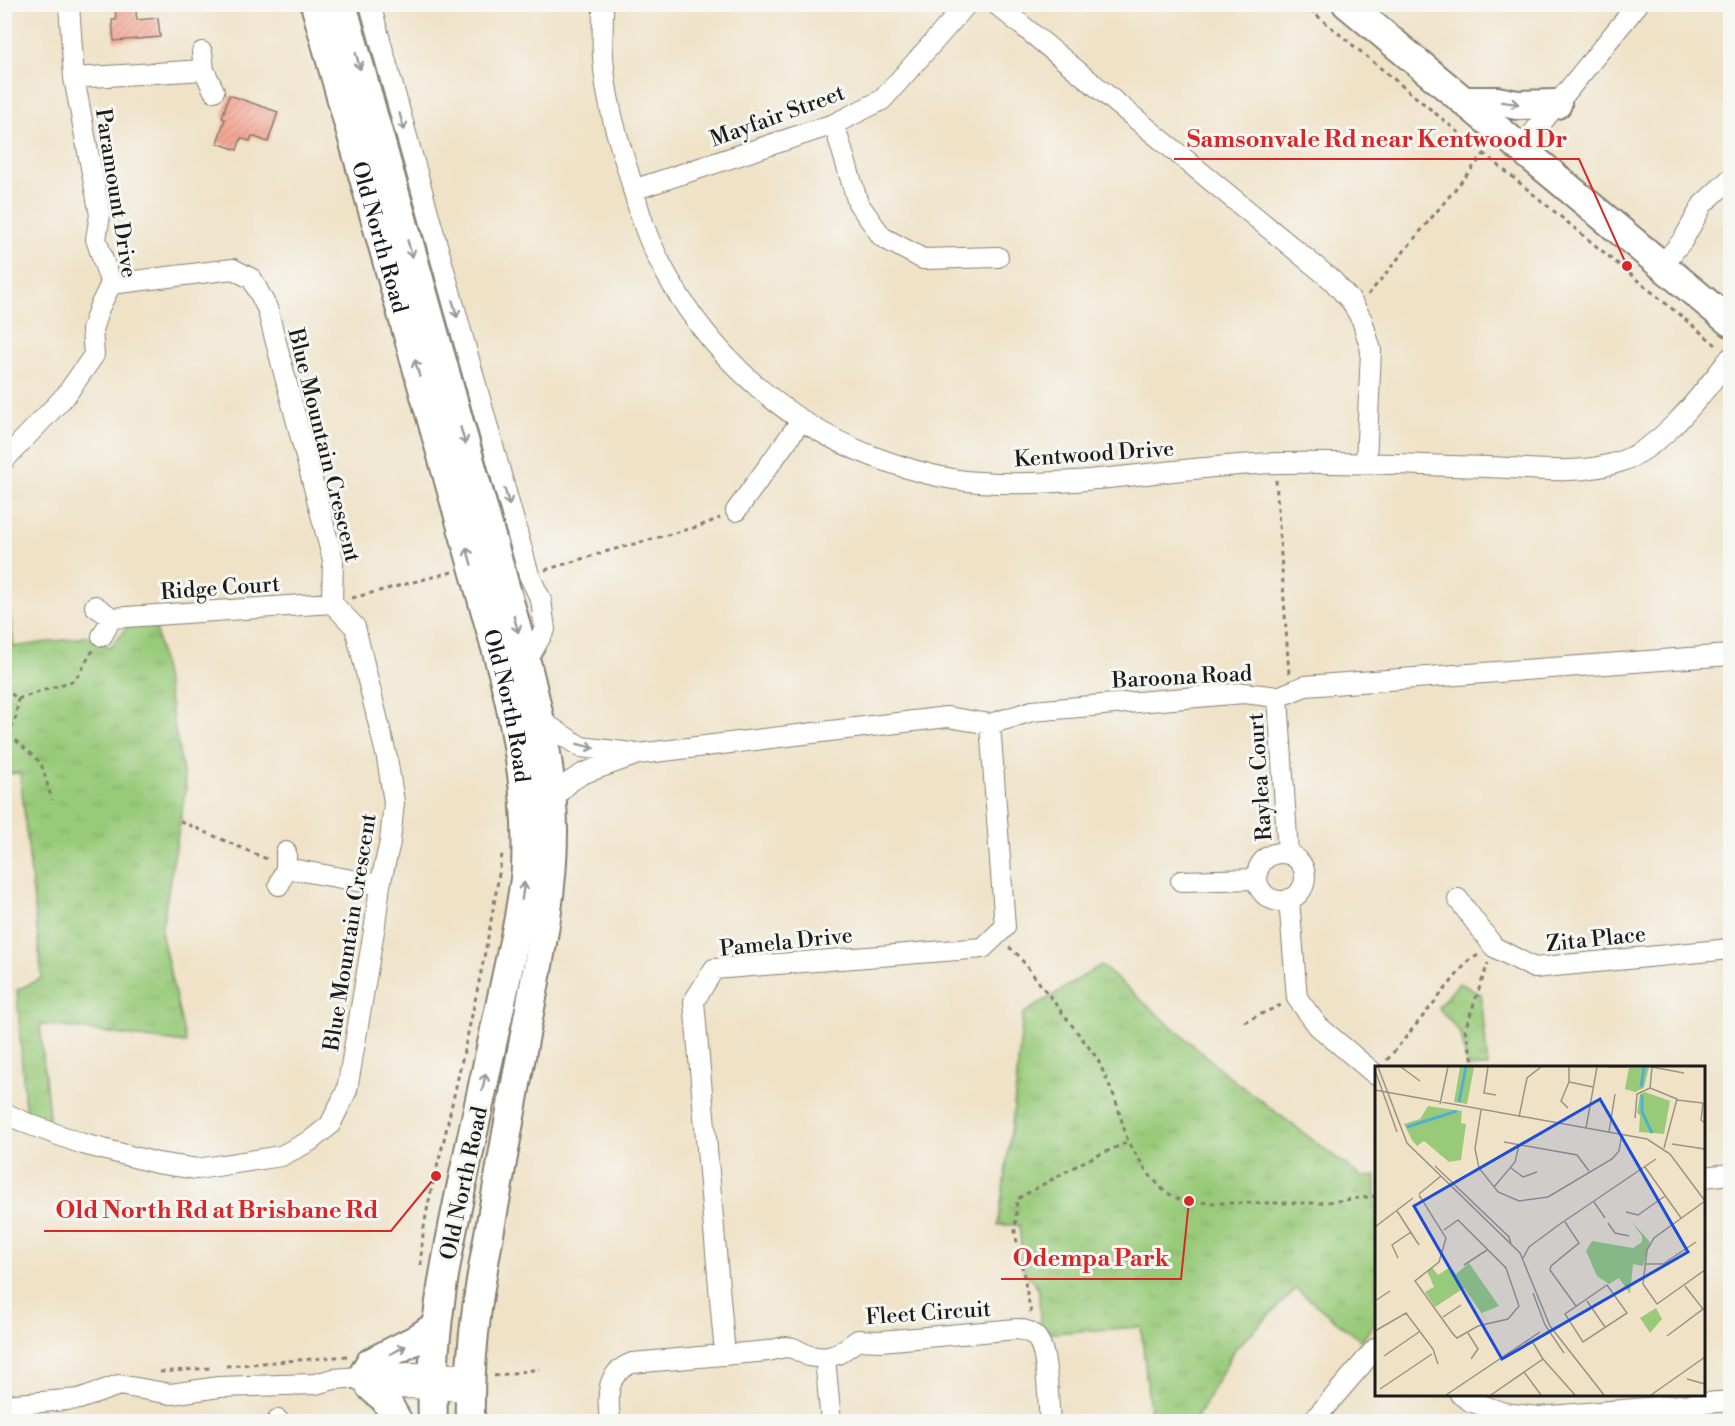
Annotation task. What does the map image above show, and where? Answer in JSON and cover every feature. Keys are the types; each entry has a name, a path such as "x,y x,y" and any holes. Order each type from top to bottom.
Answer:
{"main road":[{"name":"Old North Road","path":"315,4 503,673 513,714 525,793 526,871 519,918 455,1216 437,1324 433,1422"},
{"name":"Old North Road","path":"342,4 526,662 548,759 553,831 551,874 479,1285 477,1381 470,1422"},
{"path":"1347,4 1731,322"},
{"path":"1464,101 1497,101 1517,105 1557,104"},
{"path":"398,1422 385,1399 362,1374 370,1363 415,1340 437,1324"}],"street":[{"name":"Paramount Drive","path":"4,460 66,395 94,355 92,330 99,308 111,284 96,239 100,215 74,78 69,4"},
{"name":"Old North Road","path":"370,4 529,575 541,600 545,629 526,662"},
{"name":"Kentwood Drive","path":"603,4 603,57 611,119 649,239 676,292 711,340 756,385 801,421 842,445 907,469 975,482 1042,484 1275,464 1366,463 1576,470 1620,462 1659,440 1698,400 1726,354"},
{"name":"Mayfair Street","path":"633,190 834,124 882,100 967,4"},
{"path":"996,4 1332,280 1351,301 1362,320 1371,350 1366,463"},
{"path":"1521,148 1638,4"},
{"path":"74,78 203,61 214,91"},
{"path":"834,124 858,203 882,237 922,259 998,257"},
{"path":"1662,265 1683,240 1703,204 1731,179"},
{"name":"Blue Mountain Crescent","path":"4,1113 83,1144 157,1163 197,1169 281,1156 310,1141 330,1125 347,1090 380,885 390,842 394,802 387,758 355,627 332,603 333,560 267,308 252,279 232,269 111,284"},
{"path":"736,512 801,421"},
{"name":"Ridge Court","path":"112,618 332,603"},
{"path":"95,606 112,618 102,636"},
{"name":"Baroona Road","path":"551,800 571,781 584,773 638,754 947,717 990,723 1032,711 1244,693 1284,694 1305,686 1731,655"},
{"name":"Raylea Court","path":"1284,694 1288,854"},
{"name":"Baroona Road","path":"541,721 581,747 638,754"},
{"path":"990,723 1005,927 996,935"},
{"name":"Raylea Court","path":"1256,879 1262,860 1279,852 1298,858 1306,875 1301,893 1289,899"},
{"path":"283,868 380,885"},
{"path":"1181,881 1256,879 1265,896 1284,902 1289,899 1297,998 1318,1026 1375,1073"},
{"name":"Zita Place","path":"1458,899 1494,947 1534,968 1731,949"},
{"name":"Pamela Drive","path":"725,1355 694,1001 714,969 983,948 996,935"},
{"path":"1705,1178 1731,1174"},
{"name":"Fleet Circuit","path":"825,1358 838,1354 858,1340 881,1341 1011,1330 1027,1331"},
{"path":"1027,1331 1038,1340 1044,1355 1050,1422"},
{"path":"610,1422 608,1391 613,1378 622,1368 632,1363 768,1351 785,1347 793,1348 809,1356 825,1358 831,1422"},
{"path":"1312,1422 1375,1350"},
{"path":"4,1405 79,1399 118,1385 171,1394 219,1387 315,1384 335,1389 362,1374 433,1381 477,1381"},
{"path":"1462,1396 1504,1413 1539,1416 1731,1401"}],"path":[{"path":"1303,4 1726,354"},
{"path":"1363,292 1367,297 1484,154"},
{"path":"1275,464 1284,694"},
{"path":"529,575 700,526 736,512"},
{"path":"332,603 452,572"},
{"path":"18,699 75,680 102,636"},
{"path":"4,688 18,699"},
{"path":"4,745 16,717 18,699"},
{"path":"9,734 41,763 52,800"},
{"path":"180,821 283,868"},
{"path":"421,1272 421,1250 430,1193 465,1052 494,908 503,845"},
{"path":"996,935 1018,955 1097,1058 1115,1098 1128,1142 1147,1172 1164,1191 1182,1201 1320,1203 1375,1196"},
{"path":"1383,1066 1468,960 1494,947"},
{"path":"1474,1066 1465,1030 1494,947"},
{"path":"1244,1022 1297,998"},
{"path":"1027,1331 1031,1312 1015,1232 1017,1198 1085,1161 1128,1142"},
{"path":"222,1367 362,1374"},
{"path":"152,1373 210,1368"},
{"path":"477,1381 539,1369"}],"green space":[{"path":"4,571 14,647 90,636 110,647 129,625 155,624 186,788 161,932 186,1043 40,1024 50,1128 25,1109 17,990 42,978 20,773 5,774"},
{"path":"1101,965 1232,1079 1362,1177 1375,1176 1375,1323 1361,1341 1296,1289 1235,1349 1195,1421 1151,1421 1141,1327 1051,1333 1040,1323 1039,1290 1023,1269 1019,1225 998,1225 1013,1117 1023,1014"},
{"path":"1459,983 1481,994 1488,1066 1467,1066 1461,1034 1438,1007"}],"building":[{"path":"115,4 135,4 137,20 158,18 160,37 114,41 112,20 116,20"},
{"path":"229,95 278,112 268,142 252,136 250,141 241,138 237,150 217,143 225,119 222,118"}],"place":[{"name":"Samsonvale Rd near Kentwood Dr","path":"1627,266"},
{"name":"Old North Rd at Brisbane Rd","path":"436,1176"},
{"name":"Odempa Park","path":"1189,1201"}]}
